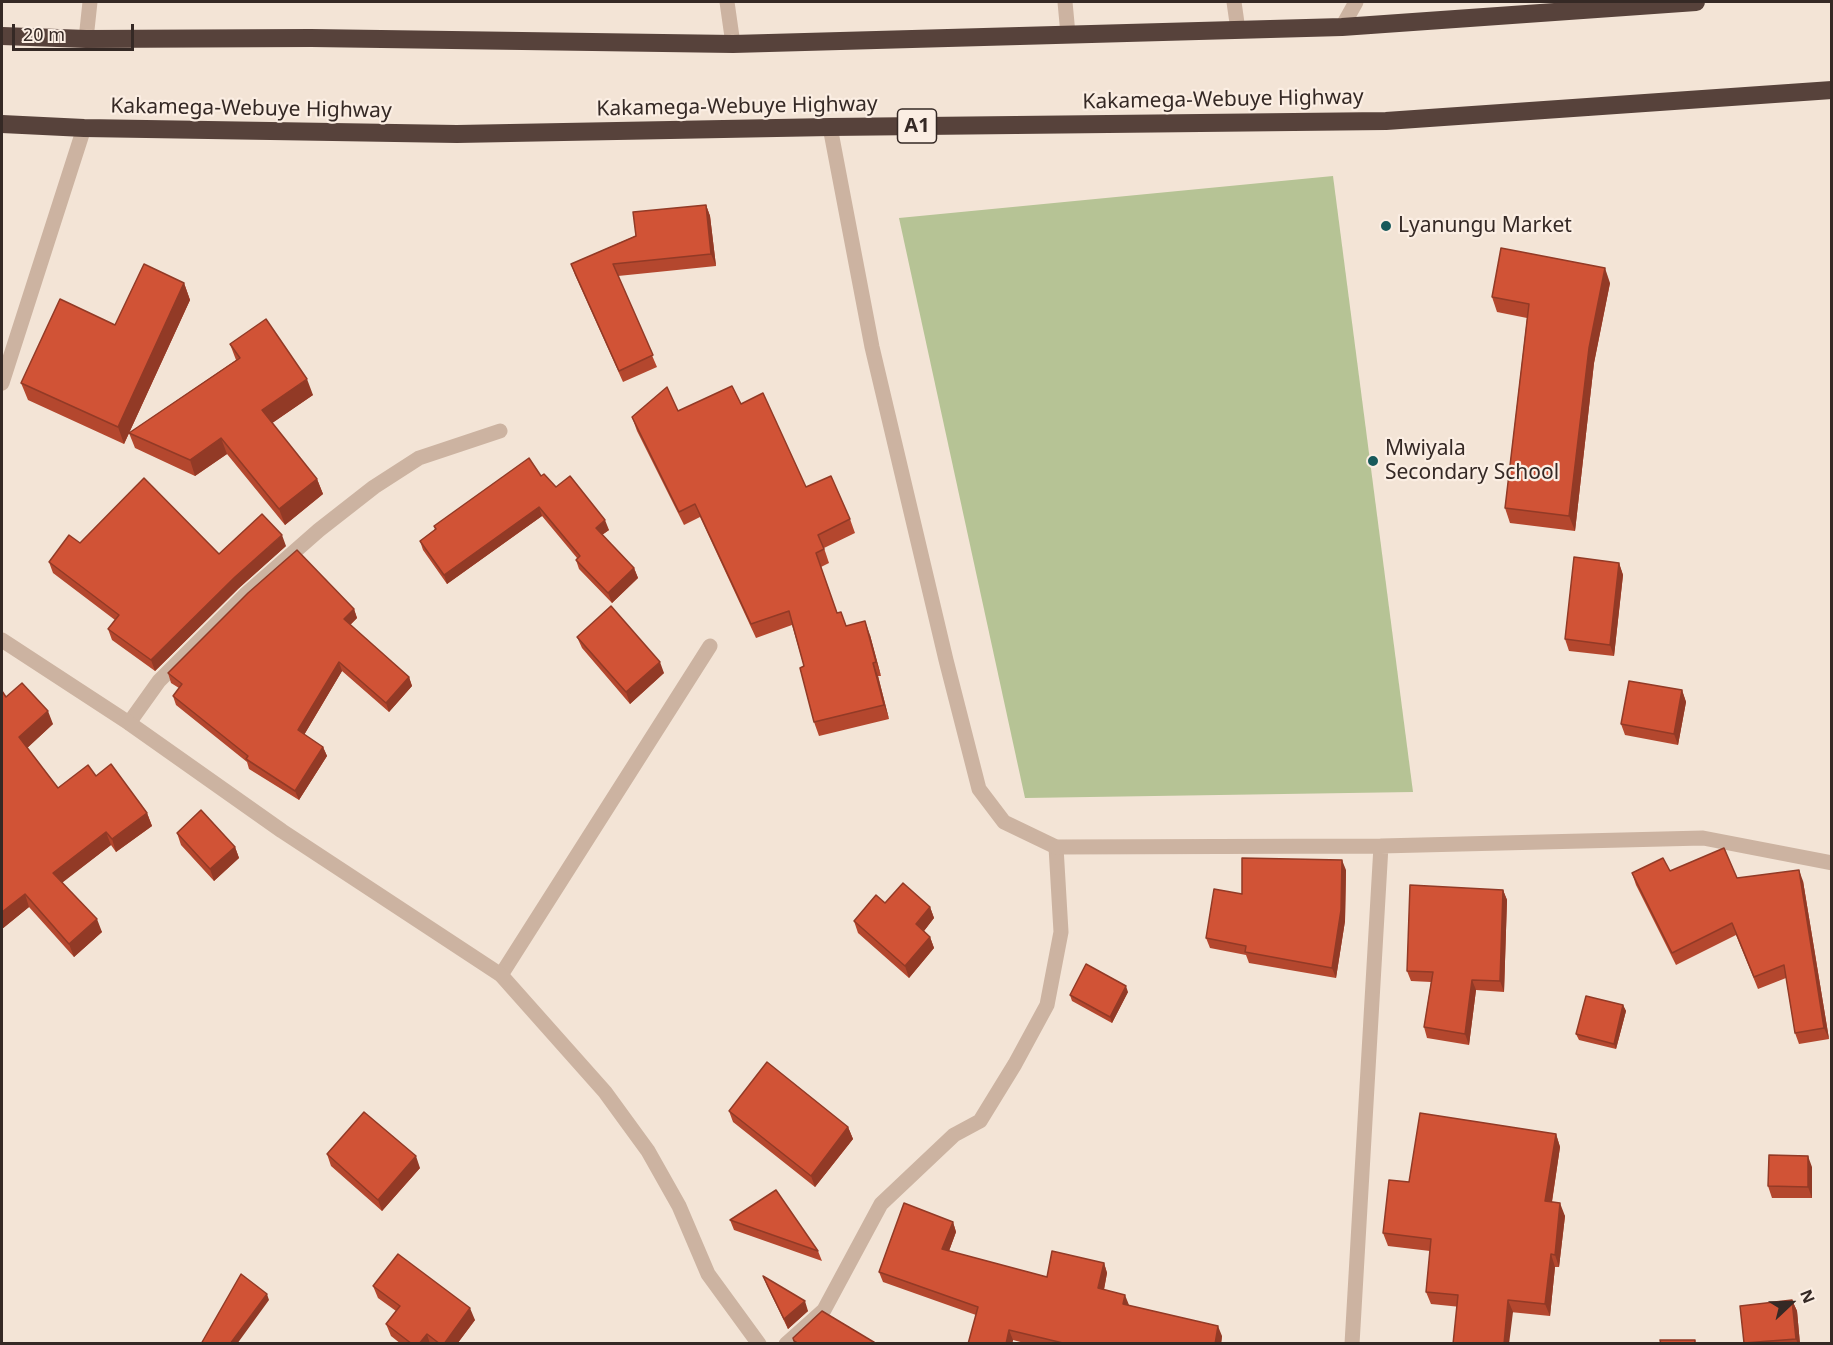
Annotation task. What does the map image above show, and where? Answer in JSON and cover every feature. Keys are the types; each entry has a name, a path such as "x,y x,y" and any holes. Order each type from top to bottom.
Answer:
{"highway":[{"path":"2,36 86,39 311,38 733,44 1342,27 1696,2"},
{"name":"Kakamega-Webuye Highway","path":"2,124 84,128 457,134 1386,121 1832,90"}],"street":[{"path":"86,39 90,2"},
{"path":"727,2 733,44"},
{"path":"1065,2 1068,34"},
{"path":"1234,2 1238,30"},
{"path":"1342,27 1356,2"},
{"path":"830,127 872,347 946,660 979,789 1005,822 1056,847 1381,846 1703,838 1832,862"},
{"path":"2,383 84,128"},
{"path":"129,723 159,681 245,595 319,530 374,487 419,459 500,431"},
{"path":"2,640 129,723 282,831 501,975 605,1092 648,1151 679,1206 708,1274 759,1344"},
{"path":"501,975 710,646"},
{"path":"1352,1344 1381,846"},
{"path":"786,1344 824,1310 881,1204 954,1135 980,1121 1015,1064 1047,1005 1061,932 1056,847"}],"green space":[{"path":"1333,176 1413,792 1025,798 899,218"}],"building":[{"path":"706,205 711,254 613,264 653,355 619,371 571,264 636,236 633,212"},
{"path":"1501,248 1605,268 1589,348 1569,516 1505,508 1529,304 1492,297"},
{"path":"144,264 184,283 118,427 21,383 60,299 115,325"},
{"path":"266,319 307,379 262,410 317,479 279,509 221,438 190,460 129,433 240,358 230,344"},
{"path":"732,386 741,404 763,393 806,487 831,476 850,519 818,535 824,549 816,553 837,613 841,612 846,626 865,621 884,705 814,722 800,668 804,666 789,611 751,624 695,504 679,512 632,417 667,387 678,411"},
{"path":"529,458 541,476 544,474 556,487 570,476 605,520 596,528 634,568 608,593 576,560 580,556 539,507 444,575 420,541 436,529 434,526"},
{"path":"144,478 219,554 262,514 282,535 235,577 151,660 108,629 119,615 49,562 69,535 80,543"},
{"path":"297,550 354,609 344,619 409,677 386,703 339,662 298,730 323,747 295,791 246,759 248,756 173,696 182,684 168,673 248,593"},
{"path":"1574,557 1619,563 1610,645 1565,639"},
{"path":"611,606 660,662 626,692 577,637"},
{"path":"1629,681 1682,690 1674,734 1621,724"},
{"path":"22,683 48,711 19,737 58,788 88,765 96,776 111,764 147,813 112,839 106,832 53,873 97,919 69,944 25,894 2,912 2,691 6,697"},
{"path":"201,810 235,847 210,869 177,833"},
{"path":"1724,848 1737,878 1799,870 1824,1028 1795,1033 1784,965 1754,977 1732,923 1672,953 1632,873 1663,858 1670,871"},
{"path":"1242,858 1342,860 1341,910 1332,968 1245,952 1246,946 1206,938 1214,889 1242,894"},
{"path":"903,883 930,907 916,924 930,937 905,966 854,921 876,895 885,903"},
{"path":"1410,885 1503,890 1500,981 1472,980 1465,1034 1424,1027 1433,972 1407,971"},
{"path":"1086,964 1126,986 1110,1017 1070,995"},
{"path":"1586,996 1623,1005 1614,1044 1576,1034"},
{"path":"767,1062 848,1127 811,1176 729,1111"},
{"path":"364,1112 416,1156 378,1200 327,1154"},
{"path":"1420,1113 1556,1134 1545,1201 1560,1203 1555,1255 1551,1254 1545,1304 1508,1300 1504,1344 1453,1344 1458,1295 1426,1292 1431,1239 1383,1233 1389,1180 1409,1182"},
{"path":"1769,1155 1808,1156 1808,1187 1768,1186"},
{"path":"776,1190 818,1251 730,1220"},
{"path":"904,1203 953,1222 942,1249 1047,1277 1052,1251 1104,1263 1098,1288 1125,1295 1123,1304 1218,1326 1215,1344 1067,1344 1009,1330 1006,1344 968,1344 978,1307 879,1272"},
{"path":"398,1254 470,1308 444,1344 440,1344 427,1334 419,1344 412,1344 386,1324 400,1306 373,1286"},
{"path":"241,1274 267,1294 230,1344 201,1344"},
{"path":"763,1276 805,1301 784,1319"},
{"path":"1792,1300 1796,1339 1744,1343 1740,1306"},
{"path":"822,1311 877,1344 799,1344 794,1341 793,1338"},
{"path":"1660,1340 1695,1340 1695,1344 1661,1344"}],"place":[{"name":"Lyanungu Market","path":"1386,226"},
{"name":"Mwiyala Secondary School","path":"1373,461"}]}
